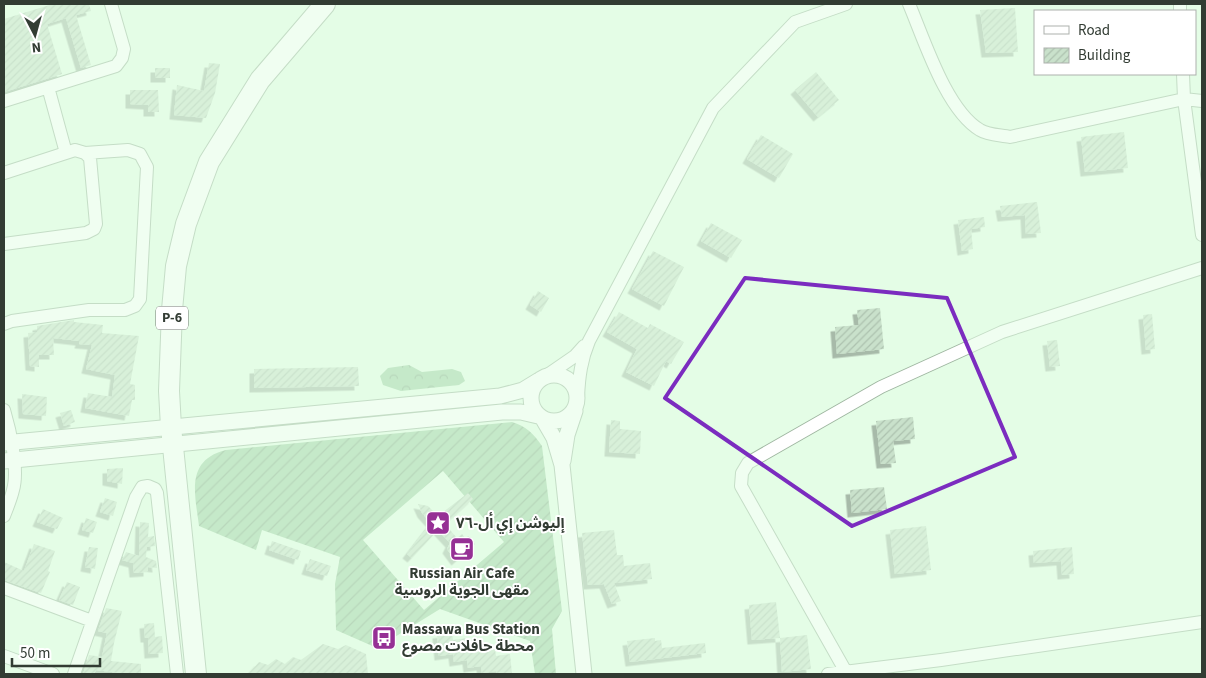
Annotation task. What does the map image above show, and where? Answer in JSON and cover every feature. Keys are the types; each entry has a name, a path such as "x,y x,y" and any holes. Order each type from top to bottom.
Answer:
{"highway":[{"name":"P-6","path":"196,674 172,436 170,373 172,310 176,266 186,224 209,162 260,80 325,4"}],"street":[{"path":"4,101 116,66 122,58 124,49 111,4"},
{"path":"562,465 567,435 577,401 582,357 714,108 795,22 846,4"},
{"path":"910,4 939,75 951,97 965,118 981,131 1010,137 1184,100 1202,101"},
{"path":"1183,75 1184,100 1202,235"},
{"path":"48,87 66,153"},
{"path":"4,173 75,150 85,153 128,150 140,154 147,167 140,299 135,306 126,310 89,310 12,321 4,324"},
{"path":"4,244 86,233 94,230 96,224 90,158 85,153"},
{"path":"846,672 741,486 742,473 748,463 881,387 1002,332 1202,268"},
{"path":"9,461 172,436 500,396 523,390 576,356 589,341"},
{"path":"8,443 172,436 502,412 521,412 540,417 552,422 562,420 571,415 577,401 575,387 569,380 555,375 543,377 534,386 531,396 532,407 540,417 554,438 562,465 584,674"},
{"path":"4,410 9,461 16,473 14,490 4,516"},
{"path":"74,674 136,497 142,487 148,486 155,489 158,502 176,674"},
{"path":"4,588 92,622"},
{"path":"828,674 942,660 1202,622"},
{"path":"4,656 53,674"}],"highlighted area":[{"path":"745,278 947,298 1015,457 852,526 665,398"}],"green space":[{"path":"409,365 422,372 452,369 461,372 465,381 459,385 401,391 383,385 380,376 388,368"},
{"path":"512,422 526,428 542,446 562,611 552,629 556,674 535,674 530,641 440,609 377,648 336,630 335,584 340,557 262,530 256,550 199,526 195,491 198,470 213,455 226,450","holes":["443,471 504,542 424,610 363,540"]}],"building":[{"path":"53,4 89,4 91,11 76,15 91,65 81,68 66,18 47,24 62,74 4,92 4,19"},
{"path":"1015,8 1018,52 986,53 980,10"},
{"path":"209,63 220,64 215,93 206,118 174,115 177,85 204,91"},
{"path":"155,68 170,68 170,78 155,78"},
{"path":"816,72 839,100 818,117 795,90"},
{"path":"130,90 158,90 159,112 148,112 148,105 130,104"},
{"path":"1124,132 1128,168 1085,172 1081,137"},
{"path":"761,135 793,154 779,178 747,159"},
{"path":"1037,202 1041,233 1026,234 1025,215 1002,217 1000,206"},
{"path":"984,217 985,227 971,229 973,249 962,251 958,220"},
{"path":"711,223 742,240 731,258 701,241"},
{"path":"653,251 684,267 664,306 632,289"},
{"path":"538,291 549,298 541,312 530,305"},
{"path":"880,308 884,349 837,354 835,327 859,325 857,310"},
{"path":"619,312 648,328 650,324 684,342 671,364 666,361 654,386 626,372 637,349 607,332"},
{"path":"1152,314 1155,349 1146,350 1143,315"},
{"path":"74,320 74,322 103,325 102,333 139,336 130,384 135,385 135,400 132,400 129,416 85,408 88,393 112,397 115,375 86,369 92,345 79,344 80,341 53,338 54,355 39,355 39,367 30,366 28,333 37,332 37,326"},
{"path":"1057,340 1060,366 1050,367 1047,341"},
{"path":"358,367 359,386 254,388 254,369"},
{"path":"22,394 47,397 46,416 23,414"},
{"path":"71,410 75,422 64,426 60,413"},
{"path":"913,417 915,439 893,441 896,463 881,464 876,421"},
{"path":"611,420 620,421 620,429 641,431 640,454 609,452"},
{"path":"123,468 122,484 107,481 107,469"},
{"path":"884,487 887,509 852,513 850,490"},
{"path":"468,493 473,499 445,524 457,538 462,534 466,539 468,536 475,544 456,561 447,549 450,543 438,530 412,558 407,554 431,523 422,513 418,504 428,506 438,516"},
{"path":"105,498 117,502 113,516 100,512"},
{"path":"43,509 63,518 57,529 37,522"},
{"path":"86,518 97,522 93,533 82,530"},
{"path":"140,522 149,523 148,537 154,536 155,546 147,547 146,557 156,561 157,568 148,567 148,572 134,573 133,563 122,560 126,552 139,556"},
{"path":"926,526 931,570 895,574 890,530"},
{"path":"614,530 617,555 623,555 624,566 650,563 652,579 614,583 621,601 612,604 604,584 588,585 582,533"},
{"path":"272,541 301,551 298,560 269,550"},
{"path":"34,544 55,551 48,571 50,572 41,593 4,580 4,562 24,571"},
{"path":"89,547 98,548 95,569 85,567"},
{"path":"1072,547 1074,574 1062,575 1061,561 1034,563 1033,551"},
{"path":"310,559 331,566 327,576 306,570"},
{"path":"67,582 80,587 73,605 59,600"},
{"path":"776,602 780,638 752,640 749,605"},
{"path":"106,608 122,611 111,661 141,664 141,674 96,670 94,674 83,674 89,655 102,657 107,633 98,631"},
{"path":"154,623 155,637 162,636 163,653 149,654 148,638 145,638 144,624"},
{"path":"452,632 453,640 467,638 468,645 481,644 482,651 495,649 496,656 510,654 512,674 496,674 496,671 482,673 481,666 468,668 467,660 454,662 453,654 439,656 437,634"},
{"path":"807,635 811,669 782,672 780,638"},
{"path":"655,638 655,641 661,640 662,648 705,643 706,653 630,662 627,641"},
{"path":"323,644 338,649 346,645 366,654 368,674 248,674 259,662 268,665 276,659 285,664 293,657 301,660"}],"place":[{"name":"إليوشن إي أل-٧٦","path":"438,523"},
{"name":"Russian Air Cafe مقهى الجوية الروسية","path":"462,549"},
{"name":"Massawa Bus Station محطة حافلات مصوع","path":"384,638"}]}
